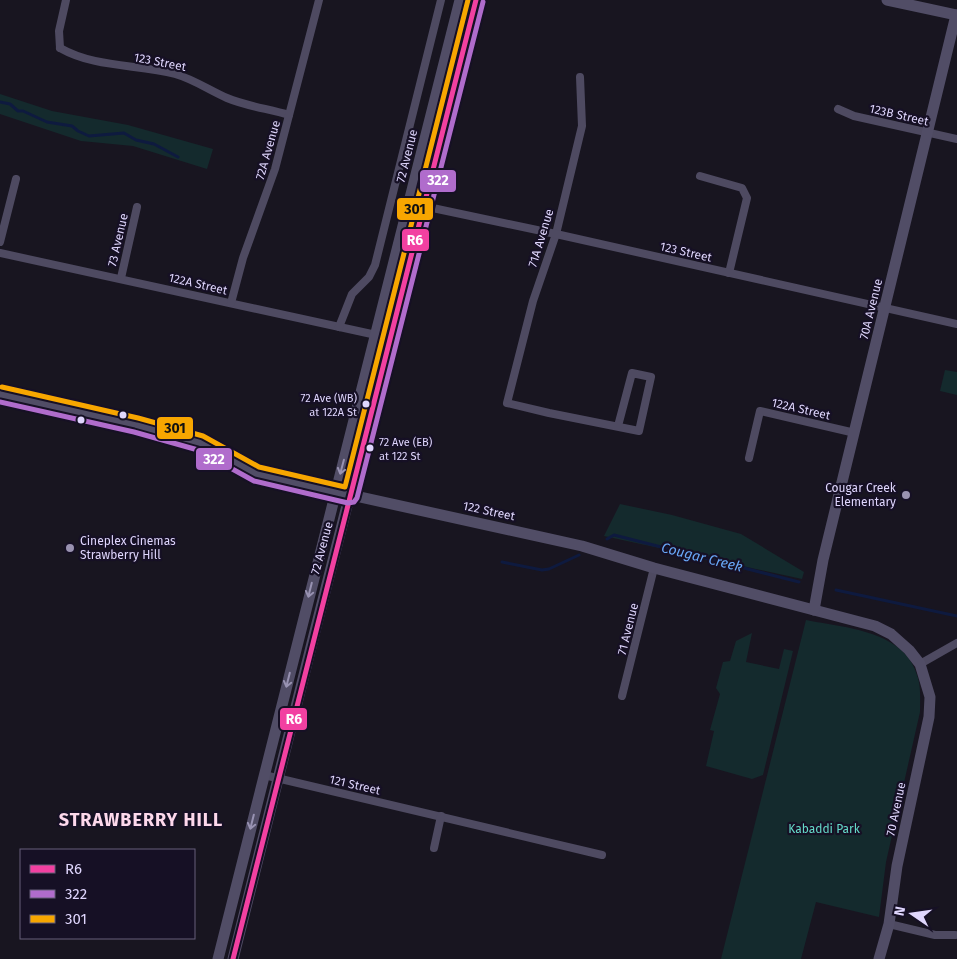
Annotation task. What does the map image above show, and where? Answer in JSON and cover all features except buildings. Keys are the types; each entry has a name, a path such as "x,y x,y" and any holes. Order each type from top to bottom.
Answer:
{"main road":[{"name":"72 Avenue","path":"218,959 460,0"},
{"name":"72 Avenue","path":"234,959 476,0"},
{"path":"887,0 935,5 957,15"},
{"name":"70A Avenue","path":"814,610 823,560 957,15"},
{"name":"122 Street","path":"0,394 136,425 202,443 256,474 582,546 654,568 875,626 891,634 909,650 920,664"},
{"name":"70 Avenue","path":"879,959 889,924 897,866 930,717 930,697 920,664"}],"street":[{"name":"123 Street","path":"66,0 57,49 114,65 174,74 191,80 229,99 289,115"},
{"name":"72A Avenue","path":"231,303 243,258 275,170 319,0"},
{"name":"72 Avenue","path":"339,327 352,294 369,277 375,265 441,0"},
{"name":"71A Avenue","path":"580,77 582,126 556,234 532,301 507,403 549,414 618,426"},
{"name":"123B Street","path":"838,109 854,116 957,139"},
{"path":"700,176 742,188 747,198 729,273"},
{"path":"0,242 16,179"},
{"name":"123 Street","path":"409,203 957,324"},
{"name":"73 Avenue","path":"121,278 137,207"},
{"name":"122A Street","path":"0,253 390,338"},
{"path":"632,373 651,377 638,431 618,426 632,373"},
{"name":"122A Street","path":"749,458 760,411 855,433"},
{"name":"71 Avenue","path":"622,696 654,568"},
{"path":"920,664 957,643"},
{"name":"121 Street","path":"264,775 602,855"},
{"path":"434,848 441,816"},
{"path":"889,924 935,934 955,935"}],"green space":[{"path":"0,94 52,111 128,125 213,149 207,169 133,146 81,141 0,114"},
{"path":"945,370 957,372 957,395 940,391"},
{"path":"620,504 672,515 741,534 804,572 802,579 604,536"},
{"name":"Kabaddi Park","path":"806,620 855,629 888,641 901,650 911,662 918,678 920,712 886,862 879,917 816,902 801,959 721,959"},
{"path":"752,633 746,662 779,669 784,649 793,651 763,775 752,779 706,766 714,731 710,730 720,694 716,688 723,662 730,661 736,641"}],"waterway":[{"path":"0,102 10,104 18,111 23,111 47,122 72,126 89,136 124,133 136,140 154,144 178,157"},
{"name":"Cougar Creek","path":"607,539 614,535 799,582"},
{"name":"Cougar Creek","path":"502,562 542,570 549,569 579,555"},
{"name":"Cougar Creek","path":"836,590 957,616"}],"transit line":[{"name":"301","path":"2,387 138,418 203,436 259,467 345,487 468,0"},
{"name":"R6","path":"233,959 476,0"},
{"name":"322","path":"0,402 134,432 198,450 254,481 348,503 354,502 357,498 483,2"}],"place":[{"name":"72 Ave (WB) at 122A St","path":"366,404"},
{"name":"72 Ave (EB) at 122 St","path":"370,448"},
{"name":"Cougar Creek Elementary","path":"906,495"},
{"name":"Cineplex Cinemas Strawberry Hill","path":"70,548"}],"district":[{"name":"STRAWBERRY HILL","path":"141,820"}]}
